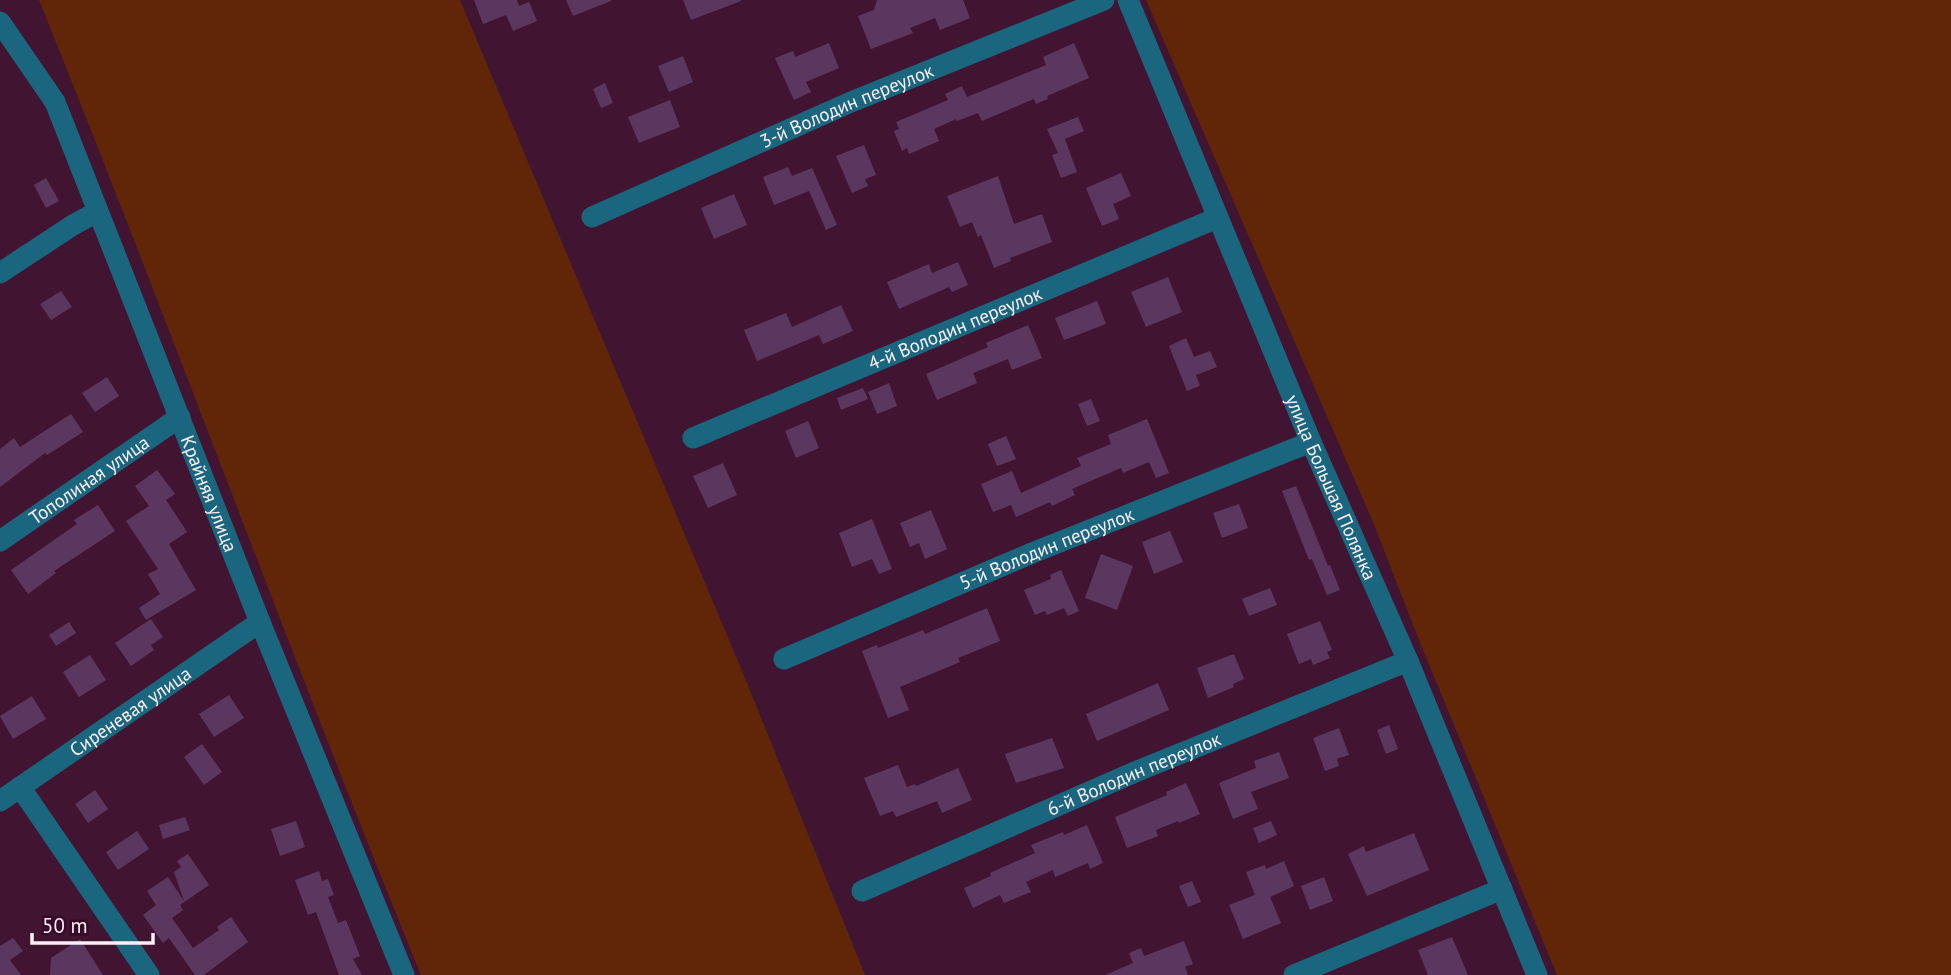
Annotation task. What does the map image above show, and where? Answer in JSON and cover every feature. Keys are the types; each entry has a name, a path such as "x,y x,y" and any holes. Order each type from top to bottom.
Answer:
{"street":[{"name":"3-й Володин переулок","path":"592,217 851,102 1104,0"},
{"name":"улица Большая Полянка","path":"1128,0 1217,218 1311,442 1408,662 1537,975"},
{"name":"Крайняя улица","path":"0,22 55,102 260,622 404,975"},
{"path":"0,273 72,225 97,212"},
{"name":"4-й Володин переулок","path":"693,438 1217,218"},
{"name":"Тополиная улица","path":"0,541 180,417"},
{"name":"5-й Володин переулок","path":"784,659 1032,553 1311,442"},
{"name":"Сиреневая улица","path":"0,801 260,622"},
{"name":"6-й Володин переулок","path":"862,891 1135,772 1408,662"},
{"path":"20,788 149,975"},
{"path":"1294,975 1502,889"}],"shaded area":[{"path":"39,0 460,0 745,678 865,975 421,975"},
{"path":"1146,0 1951,0 1951,975 1557,975 1373,522"}],"building":[{"path":"474,0 517,0 519,6 529,2 537,21 513,31 506,15 483,24"},
{"path":"566,0 611,0 611,1 573,16"},
{"path":"683,0 741,0 741,1 691,20"},
{"path":"877,0 963,0 970,18 940,30 935,18 910,28 913,33 871,49 858,16 874,10"},
{"path":"829,43 839,68 806,82 811,92 794,100 775,58 793,51 795,57"},
{"path":"1074,43 1089,78 1047,96 1048,99 1036,104 1034,99 982,121 978,113 957,121 956,119 934,129 939,141 909,154 907,148 902,151 894,131 899,129 896,122 948,100 945,94 962,86 967,97 1046,65 1043,57"},
{"path":"683,56 693,82 669,92 658,66"},
{"path":"605,83 613,103 601,108 593,89"},
{"path":"670,100 680,127 639,143 628,117"},
{"path":"1078,117 1084,131 1065,139 1077,172 1061,178 1052,155 1058,153 1047,129"},
{"path":"864,145 876,175 865,179 868,186 852,193 836,156"},
{"path":"788,167 792,176 812,168 837,225 826,230 809,191 774,205 763,177"},
{"path":"1121,173 1131,196 1113,204 1119,219 1102,226 1086,188"},
{"path":"998,176 1014,224 1042,214 1052,242 1010,258 1011,261 994,268 981,235 978,237 972,222 960,227 947,196"},
{"path":"46,178 59,201 46,208 34,185"},
{"path":"734,194 747,225 714,239 701,208"},
{"path":"958,262 968,285 952,292 949,287 899,309 887,282 929,264 932,273"},
{"path":"1168,277 1182,312 1146,327 1131,292"},
{"path":"61,291 72,307 51,320 40,304"},
{"path":"1097,301 1106,324 1064,340 1055,318"},
{"path":"841,305 853,331 823,344 819,335 757,361 744,330 786,313 792,327"},
{"path":"1028,325 1042,358 1012,370 1008,359 973,373 977,383 937,400 926,374 988,347 986,343"},
{"path":"1186,338 1194,357 1210,351 1217,367 1196,375 1200,386 1187,391 1169,346"},
{"path":"107,377 119,396 95,412 82,393"},
{"path":"889,383 897,406 877,414 868,392"},
{"path":"863,388 868,399 841,410 837,398"},
{"path":"1091,399 1100,421 1087,426 1078,404"},
{"path":"71,414 83,432 47,455 45,453 0,487 0,449 14,438 20,447"},
{"path":"1147,419 1169,473 1156,478 1149,462 1123,473 1121,468 1072,489 1075,495 1052,506 1050,502 1016,517 1011,505 993,512 981,484 1012,471 1021,493 1081,466 1077,458 1111,444 1108,435"},
{"path":"808,421 819,448 796,458 785,431"},
{"path":"1006,436 1016,459 997,466 988,444"},
{"path":"723,463 737,495 708,508 693,476"},
{"path":"157,470 175,494 166,500 187,532 169,544 196,590 146,620 139,608 160,594 148,574 158,569 126,521 149,506 135,486"},
{"path":"1296,486 1340,590 1327,595 1312,559 1309,560 1282,491"},
{"path":"1239,504 1248,528 1222,538 1213,513"},
{"path":"98,505 115,531 54,571 56,573 28,594 11,570 77,524 74,520"},
{"path":"931,510 947,549 925,559 919,543 910,547 900,523"},
{"path":"872,519 892,569 879,574 872,559 852,567 839,533"},
{"path":"1170,531 1183,562 1154,574 1142,542"},
{"path":"1101,554 1133,566 1117,610 1085,598"},
{"path":"1061,570 1079,611 1068,616 1064,608 1047,615 1045,611 1035,615 1024,590 1051,579 1050,575"},
{"path":"1270,588 1277,605 1249,616 1242,599"},
{"path":"987,608 1000,641 958,658 960,662 900,687 909,710 888,718 862,651 877,645 878,648 923,630 925,634"},
{"path":"151,619 163,637 151,645 154,650 131,666 115,643"},
{"path":"1320,621 1332,650 1327,652 1330,658 1313,665 1311,659 1299,664 1287,634"},
{"path":"69,622 76,633 56,646 49,635"},
{"path":"1234,654 1244,679 1233,684 1234,687 1208,698 1197,668"},
{"path":"90,655 106,680 79,697 63,672"},
{"path":"1158,683 1169,710 1097,741 1086,714"},
{"path":"229,695 244,718 214,737 199,714"},
{"path":"32,696 46,719 13,739 0,716"},
{"path":"1389,725 1398,749 1386,754 1377,730"},
{"path":"1339,728 1349,755 1337,759 1339,766 1325,771 1313,738"},
{"path":"1052,738 1064,768 1016,783 1005,754"},
{"path":"202,744 222,772 204,785 184,757"},
{"path":"1279,752 1289,778 1251,792 1258,809 1233,819 1219,783 1256,768 1254,761"},
{"path":"898,765 907,787 916,786 958,768 972,800 942,813 937,801 896,817 893,811 880,816 864,778"},
{"path":"1186,783 1200,814 1156,830 1158,836 1127,848 1115,817 1167,795 1166,792"},
{"path":"95,790 108,809 88,823 75,804"},
{"path":"185,817 190,830 163,839 159,825"},
{"path":"296,821 305,847 280,856 271,829"},
{"path":"1271,821 1277,835 1259,843 1253,828"},
{"path":"1087,825 1103,863 1090,869 1088,863 1055,877 1053,870 1026,882 1031,892 1004,903 1000,895 973,908 964,888 1035,853 1031,845"},
{"path":"137,831 149,849 118,870 106,852"},
{"path":"1414,833 1429,870 1367,896 1348,854 1364,846 1366,852"},
{"path":"188,854 209,885 180,905 183,910 172,918 193,948 219,930 217,927 231,917 248,942 204,975 195,975 169,938 163,943 143,915 156,905 147,891 168,877 184,901 174,872 181,867 177,861"},
{"path":"1284,861 1294,886 1270,897 1281,923 1243,939 1229,905 1255,895 1246,872 1265,865 1266,869"},
{"path":"319,871 322,881 328,879 334,895 328,897 338,923 346,920 360,956 353,959 362,975 339,975 316,912 308,915 295,880"},
{"path":"1324,877 1333,901 1310,910 1301,886"},
{"path":"1192,881 1201,902 1188,907 1179,886"},
{"path":"1452,937 1468,975 1428,975 1418,950"},
{"path":"13,938 23,951 10,960 21,975 0,975 0,946"},
{"path":"80,939 103,975 50,975 51,958"},
{"path":"1184,941 1193,964 1185,967 1188,975 1105,975 1133,963 1129,953 1141,948 1144,956"}]}
